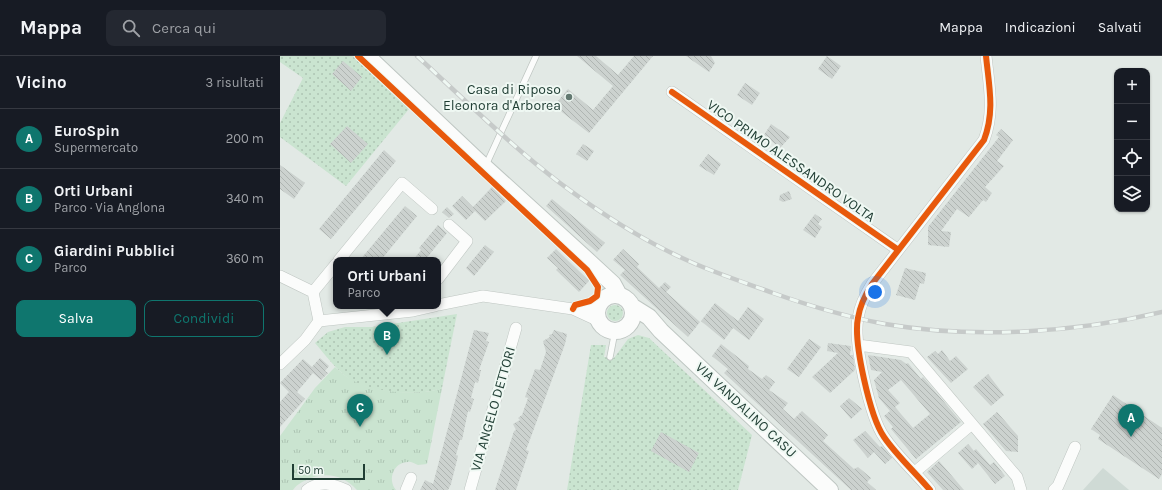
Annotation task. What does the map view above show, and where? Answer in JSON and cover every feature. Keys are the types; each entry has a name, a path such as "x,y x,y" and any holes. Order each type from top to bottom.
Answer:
{"main road":[{"path":"367,56 600,273 606,305 604,327 621,329 633,319 633,307"},
{"name":"VIA VANDALINO CASU","path":"606,305 630,301 633,307 649,317 661,331 830,490"},
{"name":"VIA VANDALINO CASU","path":"621,329 642,324 661,331"}],"street":[{"path":"930,490 884,436 875,419 858,341 858,318 863,299 872,284 897,249 984,140 990,125 991,103 986,56"},
{"name":"VICO PRIMO ALESSANDRO VOLTA","path":"672,92 897,249"},
{"path":"341,257 402,183 432,209"},
{"path":"441,275 468,241 449,225"},
{"path":"313,292 333,268"},
{"path":"280,276 313,292"},
{"path":"280,364 306,340 319,321 313,292"},
{"path":"441,305 483,296 573,309 606,305"},
{"path":"573,309 606,305"},
{"path":"319,321 408,309"},
{"name":"VIA ANGELO DETTORI","path":"470,490 516,328"},
{"path":"858,341 911,352 1017,477 1021,490"},
{"path":"915,472 972,424"},
{"path":"1054,490 1058,486 1075,447"},
{"path":"406,490 411,478"},
{"path":"307,490 322,484 334,484 346,490"}],"lane":[{"path":"485,167 536,56"},
{"path":"610,358 621,329"}],"shaded area":[{"path":"1103,468 1129,490 1083,490"}],"green space":[{"path":"280,56 353,56 409,109 346,186 280,137 280,123 303,78 280,62"},
{"path":"612,305 618,305 623,310 621,319 618,321 612,321 607,316 607,310"},
{"path":"457,314 442,388 433,391 408,393 395,392 369,388 358,384 349,379 340,371 315,343 328,332 345,327 372,327"},
{"path":"638,335 649,338 752,435 738,490 567,490 591,345 606,345 604,357 614,358 628,339"},
{"path":"335,367 348,378 382,390 408,393 432,391 442,388 427,464 418,465 409,462 399,465 393,472 392,476 393,486 396,490 357,490 341,478 324,475 304,481 293,490 280,490 280,436 315,388"}],"building":[{"name":"Casa di Riposo Eleonora d'Arborea","path":"577,56 596,56 618,75 634,56 653,56 589,133 554,106 568,89 593,110 613,86"},
{"path":"686,56 711,56 715,63 709,72"},
{"path":"827,56 841,66 832,79 818,69"},
{"path":"343,61 362,77 351,91 332,74"},
{"path":"745,83 760,93 752,105 737,95"},
{"path":"771,124 790,137 780,148 764,135"},
{"path":"347,126 368,144 351,163 330,144"},
{"path":"1001,129 1013,140 997,161 1004,166 985,187 992,193 986,202 983,200 969,217 957,209 941,231 951,232 949,247 928,245 928,227 999,137 996,135"},
{"path":"583,144 594,151 587,161 576,154"},
{"path":"384,150 396,161 331,239 319,229"},
{"path":"708,154 721,164 714,175 699,166"},
{"path":"280,165 305,183 294,199 280,189"},
{"path":"492,187 506,201 485,221 475,211 466,220 452,206 462,196 473,207"},
{"path":"789,191 792,199 783,202 779,200 780,195"},
{"path":"552,199 605,243 597,252 546,206"},
{"path":"405,206 417,216 383,257 362,257"},
{"path":"447,207 454,214 449,218 442,212"},
{"path":"815,214 822,219 818,224 822,227 815,238 803,230"},
{"path":"438,225 447,233 427,257 415,257 421,250 419,248"},
{"path":"485,245 494,252 474,276 466,268"},
{"path":"556,249 589,281 579,292 556,270 558,268 547,258"},
{"path":"623,249 639,264 637,267 659,288 665,282 671,287 666,292 700,322 688,337 620,275 625,270 613,260"},
{"path":"905,268 926,273 924,284 920,283 915,300 896,295"},
{"path":"715,303 738,321 748,307 764,319 749,340 733,328 724,340 701,321"},
{"path":"474,330 489,333 486,341 489,342 479,370 481,370 478,383 475,382 471,398 474,399 470,412 468,411 462,440 460,440 456,455 458,456 451,484 448,490 420,490 425,480 433,484"},
{"path":"554,330 567,334 565,344 526,450 529,451 516,490 495,490 514,431 516,430 513,424 520,420 518,418 522,415 528,398 525,397 535,369 540,370 546,352 543,341 550,337 549,335 552,334"},
{"path":"809,339 821,347 799,377 787,369"},
{"path":"828,343 851,346 850,355 853,355 855,370 830,393 812,377 838,353 827,351"},
{"path":"721,344 749,366 748,369 762,379 766,375 775,382 769,390 788,403 783,409 794,419 802,411 828,435 823,441 854,469 858,467 871,478 867,482 876,490 851,490 724,373 728,369 712,356"},
{"path":"942,350 950,361 956,356 968,369 951,383 927,357 935,351 938,354"},
{"path":"868,355 901,360 906,364 908,363 921,379 923,377 961,422 916,459 891,429 893,427 884,416 890,411 879,398 874,380 882,372 871,370","holes":["901,380 930,414 913,428 895,407 900,403 888,390"]},
{"path":"320,358 329,366 325,371 328,373 321,380 313,373 297,392 305,399 280,427 280,402 289,392 280,383 303,359 312,367"},
{"path":"988,374 1004,395 991,406 973,387"},
{"path":"1113,395 1162,428 1162,474 1159,479 1098,439 1100,435 1091,429"},
{"path":"849,398 862,409 851,419 840,406"},
{"path":"997,412 1018,436 1018,452 1006,451 983,424"},
{"path":"865,431 880,447 882,446 892,458 885,464 874,452 868,458 853,440"},
{"path":"661,432 699,453 689,472 651,451"},
{"path":"968,444 974,451 976,449 990,465 994,462 1005,476 995,484 978,463 972,469 958,453"},
{"path":"939,461 964,490 943,490 927,472"}],"railway":[{"path":"417,56 523,153 560,183 607,216 640,236 691,262 787,298 829,311 885,324 919,329 953,331 1024,332 1059,329 1094,325 1162,312"}],"cycle path":[{"path":"358,56 587,270 598,287 597,296 590,301 575,305 573,309"},
{"path":"930,490 884,437 873,413 860,360 857,329 858,318 863,300 872,284 984,140 990,109 990,88 986,56"},
{"path":"672,92 897,249"}],"place":[{"name":"Casa di Riposo Eleonora d'Arborea","path":"569,97"},
{"name":"Orti Urbani","path":"387,355"},
{"name":"Giardini Pubblici","path":"360,427"},
{"name":"EuroSpin","path":"1131,437"}]}
